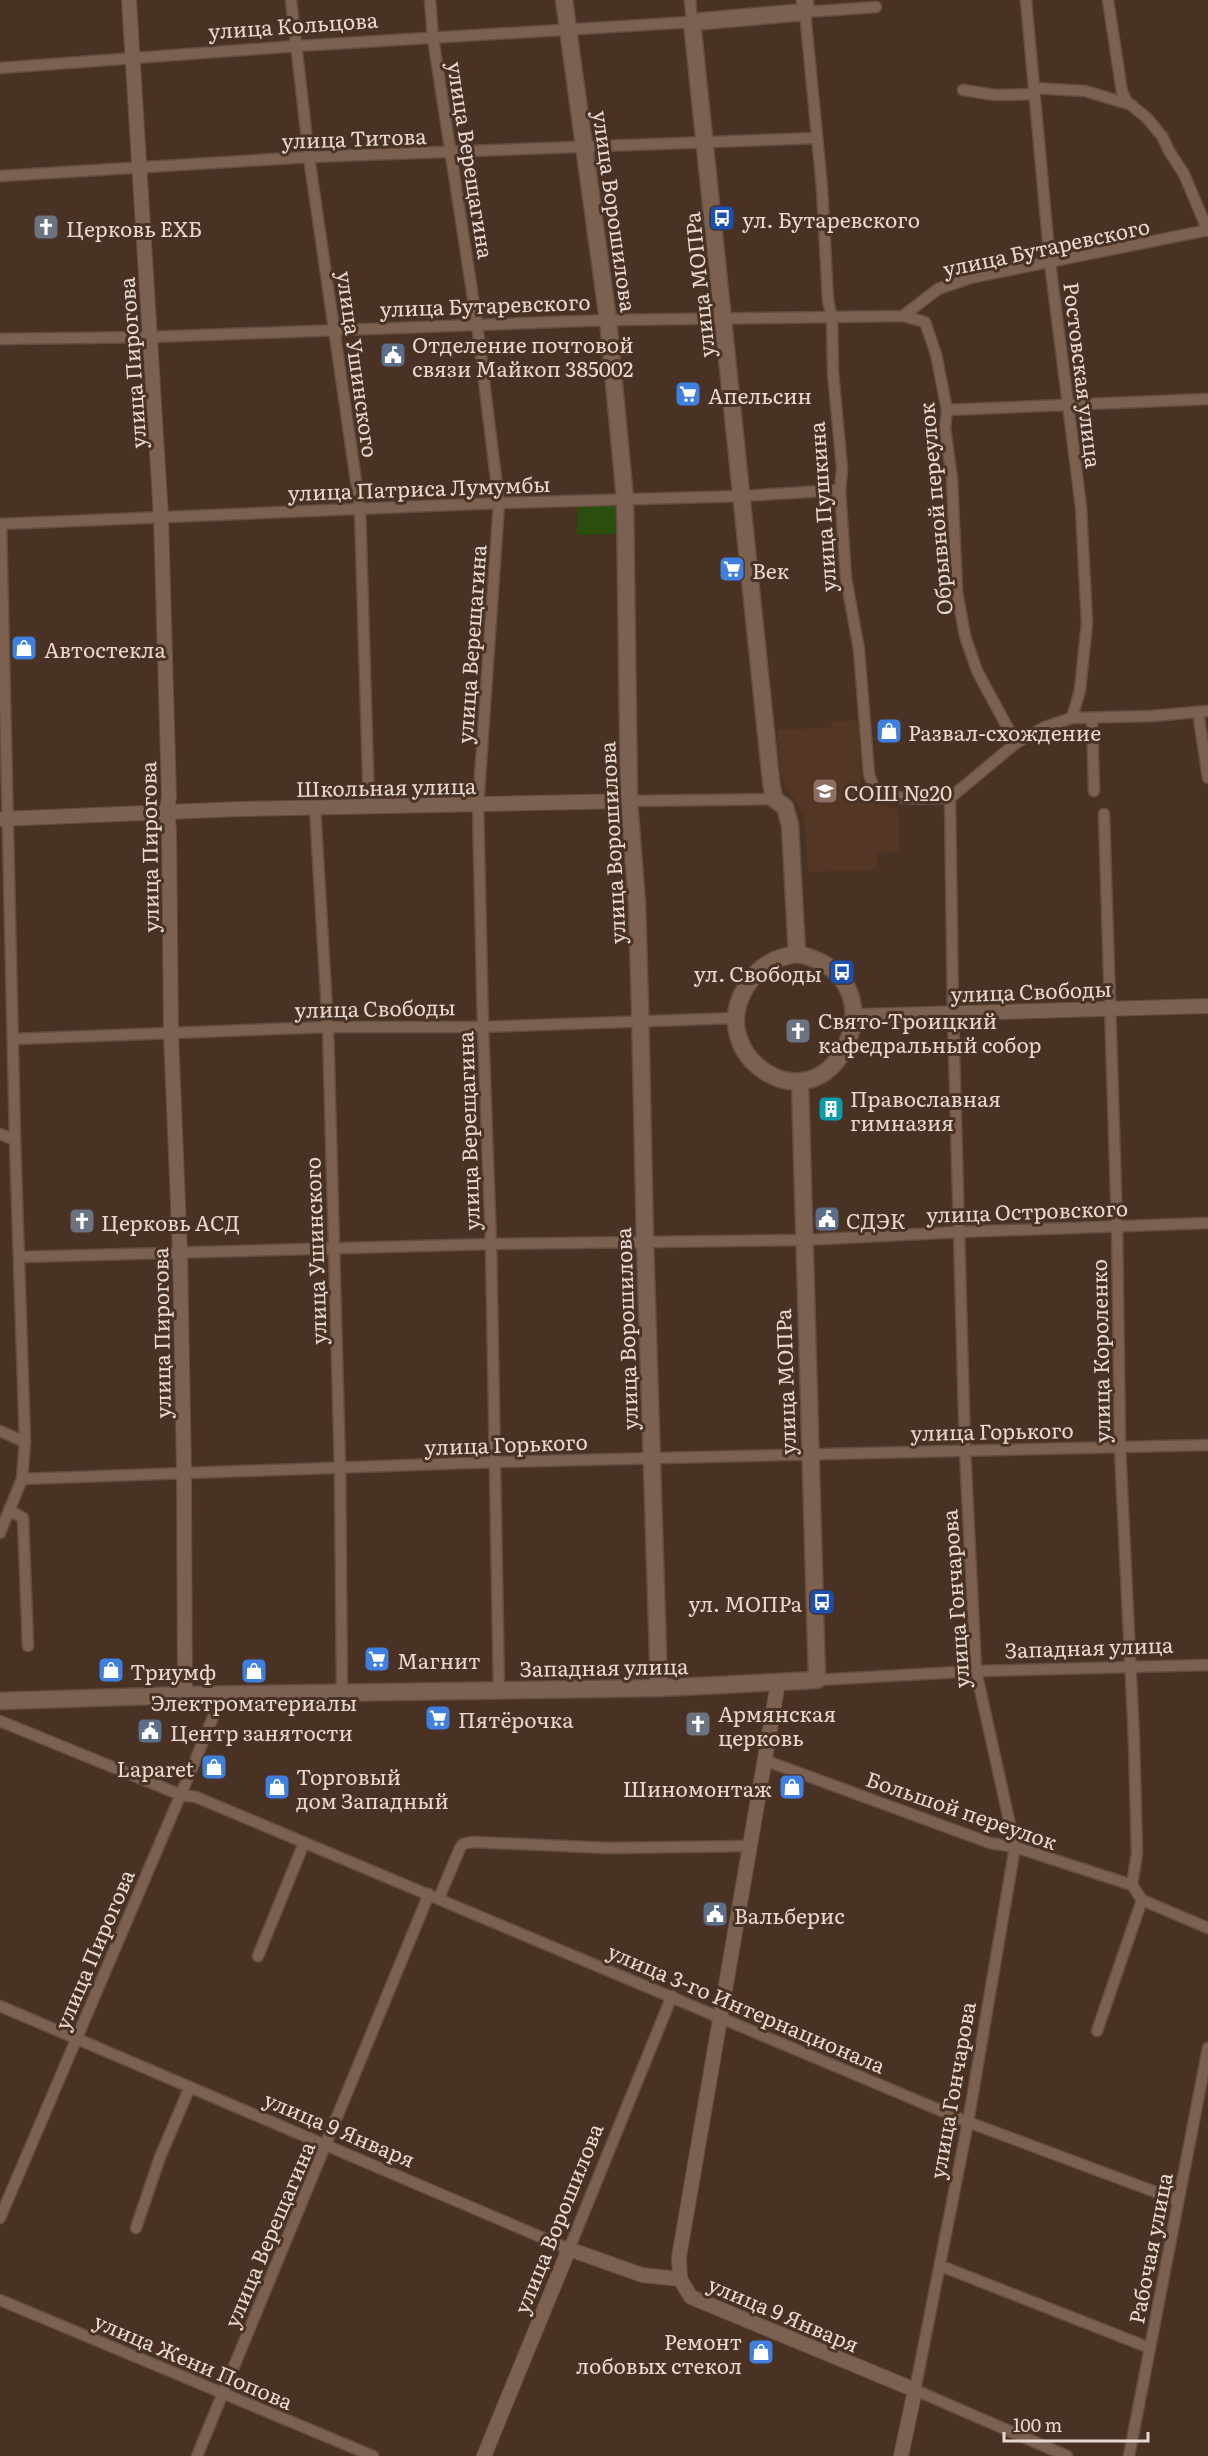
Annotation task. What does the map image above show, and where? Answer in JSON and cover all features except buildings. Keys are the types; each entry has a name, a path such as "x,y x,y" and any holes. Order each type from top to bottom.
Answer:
{"main road":[{"name":"улица Ворошилова","path":"564,0 608,320 625,500 629,801 637,904 641,1021 645,1241 659,1688"},
{"name":"улица Кольцова","path":"692,22 805,6"},
{"name":"улица МОПРа","path":"692,22 774,799 784,807 790,825 797,954"},
{"path":"797,954 813,957 829,966 843,981 852,998 855,1016 850,1036 842,1052 830,1067 816,1078 800,1082 770,1076 758,1067 743,1049 736,1018 742,993 752,978 778,957 797,954"},
{"name":"улица МОПРа","path":"800,1082 817,1680"},
{"name":"Западная улица","path":"0,1701 185,1695 659,1688 817,1680"}],"street":[{"name":"улица Пирогова","path":"129,0 161,517 169,796 167,812 170,830 171,1034 180,1253 185,1695"},
{"name":"улица Ушинского","path":"291,0 309,158 360,508 369,807"},
{"name":"улица Верещагина","path":"430,0 433,38 477,324 499,503 478,806 491,1244 499,1690"},
{"name":"улица МОПРа","path":"690,0 692,22"},
{"name":"Ростовская улица","path":"1026,0 1050,263 1081,507 1087,623 1080,690 1072,718"},
{"path":"1108,0 1122,92 1127,102 1151,122 1162,136 1184,174 1208,231"},
{"name":"улица Кольцова","path":"805,6 876,7"},
{"name":"улица Пушкина","path":"805,6 828,301 832,317 833,372 842,469 840,490 846,578 859,650 869,774 874,789 886,796 950,798"},
{"name":"улица Кольцова","path":"0,68 297,46 692,22"},
{"path":"963,90 995,94 1085,91 1132,106"},
{"name":"улица Титова","path":"0,176 309,158 586,149 817,138"},
{"name":"улица Бутаревского","path":"0,339 150,337 335,328 608,320 903,316 938,288 970,278 1208,231"},
{"name":"Обрывной переулок","path":"903,316 925,322 936,354 947,410 945,428 952,479 957,592 965,636 977,671 1016,742"},
{"path":"947,410 1208,399"},
{"name":"улица Патриса Лумумбы","path":"1,524 360,508 743,496 840,490"},
{"path":"0,1533 22,1479 25,1442 14,1040 4,819 1,524"},
{"path":"950,798 1016,742 1045,727 1072,718 1092,719 1203,711 1208,778"},
{"path":"1092,719 1094,791"},
{"name":"улица Гончарова","path":"901,2456 941,2266 968,2122 1015,1847 976,1671 965,1450 953,1013 950,798"},
{"name":"Школьная улица","path":"4,819 315,808 774,799"},
{"name":"улица Ушинского","path":"315,808 328,1027 342,1694"},
{"name":"улица Короленко","path":"1104,814 1117,1225 1120,1448 1132,1667 1137,1852 1132,1885"},
{"name":"улица Свободы","path":"855,1016 1208,1006"},
{"name":"улица Свободы","path":"14,1040 328,1027 483,1027 736,1018"},
{"path":"0,1134 15,1140"},
{"name":"улица Островского","path":"20,1257 491,1244 803,1240 1117,1225 1208,1223"},
{"path":"0,1431 25,1442"},
{"name":"улица Горького","path":"22,1479 494,1462 1208,1444"},
{"path":"9,1510 23,1518 28,1646"},
{"name":"Западная улица","path":"817,1680 976,1671 1208,1665"},
{"path":"680,2279 679,2257 778,1683"},
{"name":"улица Пирогова","path":"0,2218 181,1795 216,1710 219,1695"},
{"name":"улица 3-го Интернационала","path":"0,1721 181,1795 196,1797 968,2122 1177,2200"},
{"name":"Большой переулок","path":"764,1760 990,1843 1015,1847 1132,1885"},
{"path":"258,1956 304,1843"},
{"name":"улица Верещагина","path":"197,2456 326,2144 434,1896 459,1848 468,1843 609,1848 750,1846"},
{"path":"1132,1885 1142,1899 1208,1928"},
{"path":"1097,2031 1142,1899"},
{"name":"улица Ворошилова","path":"484,2456 672,1996"},
{"name":"улица 9 Января","path":"0,2006 569,2249 642,2275 680,2279 691,2297 1067,2456"},
{"name":"Рабочая улица","path":"1130,2456 1177,2200 1208,2048"},
{"path":"136,2228 160,2157 190,2087"},
{"path":"941,2266 1150,2348"},
{"name":"улица Жени Попова","path":"0,2300 373,2456"}],"shaded area":[{"name":"СОШ №20","path":"858,720 862,798 899,810 899,851 877,852 877,870 808,872 804,815 781,778 777,730 832,727 832,722"}],"green space":[{"path":"577,506 618,506 619,534 577,535"}],"place":[{"name":"ул. Бутаревского","path":"722,218"},
{"name":"Церковь ЕХБ","path":"46,227"},
{"name":"Отделение почтовой связи Майкоп 385002","path":"393,355"},
{"name":"Апельсин","path":"688,394"},
{"name":"Век","path":"732,569"},
{"name":"Автостекла","path":"24,648"},
{"name":"Развал-схождение","path":"889,731"},
{"name":"СОШ №20","path":"825,791"},
{"name":"ул. Свободы","path":"842,972"},
{"name":"Свято-Троицкий кафедральный собор","path":"798,1031"},
{"name":"Православная гимназия","path":"831,1109"},
{"name":"СДЭК","path":"827,1219"},
{"name":"Церковь АСД","path":"82,1221"},
{"name":"ул. МОПРа","path":"822,1602"},
{"name":"Магнит","path":"377,1659"},
{"name":"Триумф","path":"111,1670"},
{"name":"Электроматериалы","path":"254,1671"},
{"name":"Пятёрочка","path":"438,1718"},
{"name":"Армянская церковь","path":"698,1724"},
{"name":"Центр занятости","path":"150,1731"},
{"name":"Laparet","path":"214,1767"},
{"name":"Торговый дом Западный","path":"277,1787"},
{"name":"Шиномонтаж","path":"792,1787"},
{"name":"Вальберис","path":"715,1914"},
{"name":"Ремонт лобовых стекол","path":"761,2352"}]}
